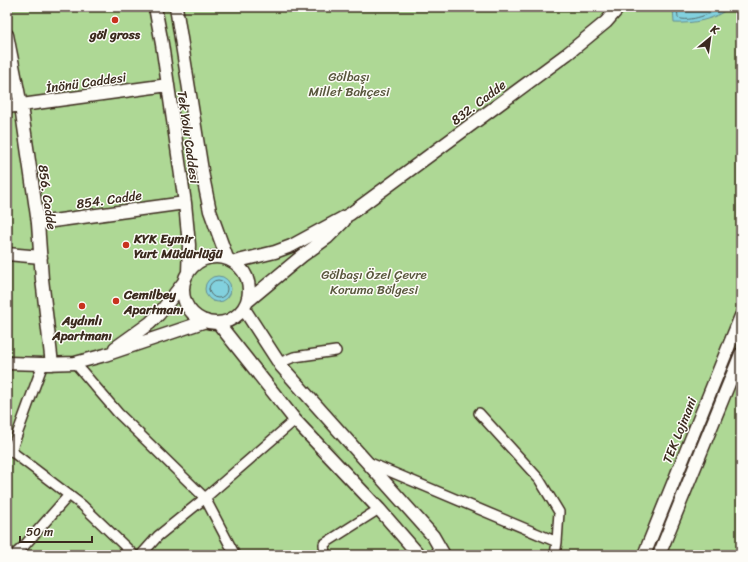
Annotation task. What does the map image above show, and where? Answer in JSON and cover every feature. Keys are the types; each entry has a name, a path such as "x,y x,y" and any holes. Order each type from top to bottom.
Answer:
{"street":[{"name":"Tek Yolu Caddesi","path":"155,7 185,203 189,245 186,277"},
{"name":"Tek Yolu Caddesi","path":"176,7 207,198 210,212 230,260"},
{"name":"832. Cadde","path":"230,260 275,252 292,246 350,214 567,54 606,22 619,7"},
{"name":"856. Cadde","path":"7,35 20,106 38,223 48,364"},
{"name":"İnönü Caddesi","path":"7,107 168,85"},
{"name":"854. Cadde","path":"38,223 185,203"},
{"name":"832. Cadde","path":"246,305 302,256 327,238 350,214"},
{"path":"7,254 41,257"},
{"path":"105,355 150,323 165,308 186,277 194,266 209,258 218,257 230,260 241,267 249,283 250,292 246,305 237,316 228,321 218,323 206,321 197,317 190,310 185,301 183,291 186,277"},
{"path":"246,305 279,363 433,536 444,555"},
{"name":"TEK Lojmani","path":"644,555 741,316"},
{"path":"7,363 74,363 105,355 206,321"},
{"path":"218,323 295,420 379,509 419,555"},
{"path":"279,363 294,357 336,351"},
{"path":"659,555 741,354"},
{"path":"74,363 118,413 205,498 235,555"},
{"path":"48,364 9,451 69,495 134,555"},
{"path":"479,413 539,479 559,512 555,555"},
{"path":"141,555 158,536 205,498 295,420"},
{"path":"369,463 557,542"},
{"path":"14,555 24,546 69,495"},
{"path":"325,555 324,544 379,509"},
{"path":"7,552 10,555"}],"green space":[{"name":"Gölbaşı Özel Çevre Koruma Bölgesi","path":"7,7 741,7 741,555 7,555"}],"water":[{"path":"673,7 729,7 711,18 695,22 674,23"},
{"path":"218,276 227,280 231,289 227,298 218,302 209,298 205,289 209,280"}],"place":[{"name":"göl gross","path":"115,20"},
{"name":"KYK Eymir Yurt Müdürlüğü","path":"126,245"},
{"name":"Cemilbey Apartmanı","path":"116,301"},
{"name":"Aydınlı Apartmanı","path":"82,306"}],"park label":[{"name":"Gölbaşı Millet Bahçesi","path":"349,84"}]}
